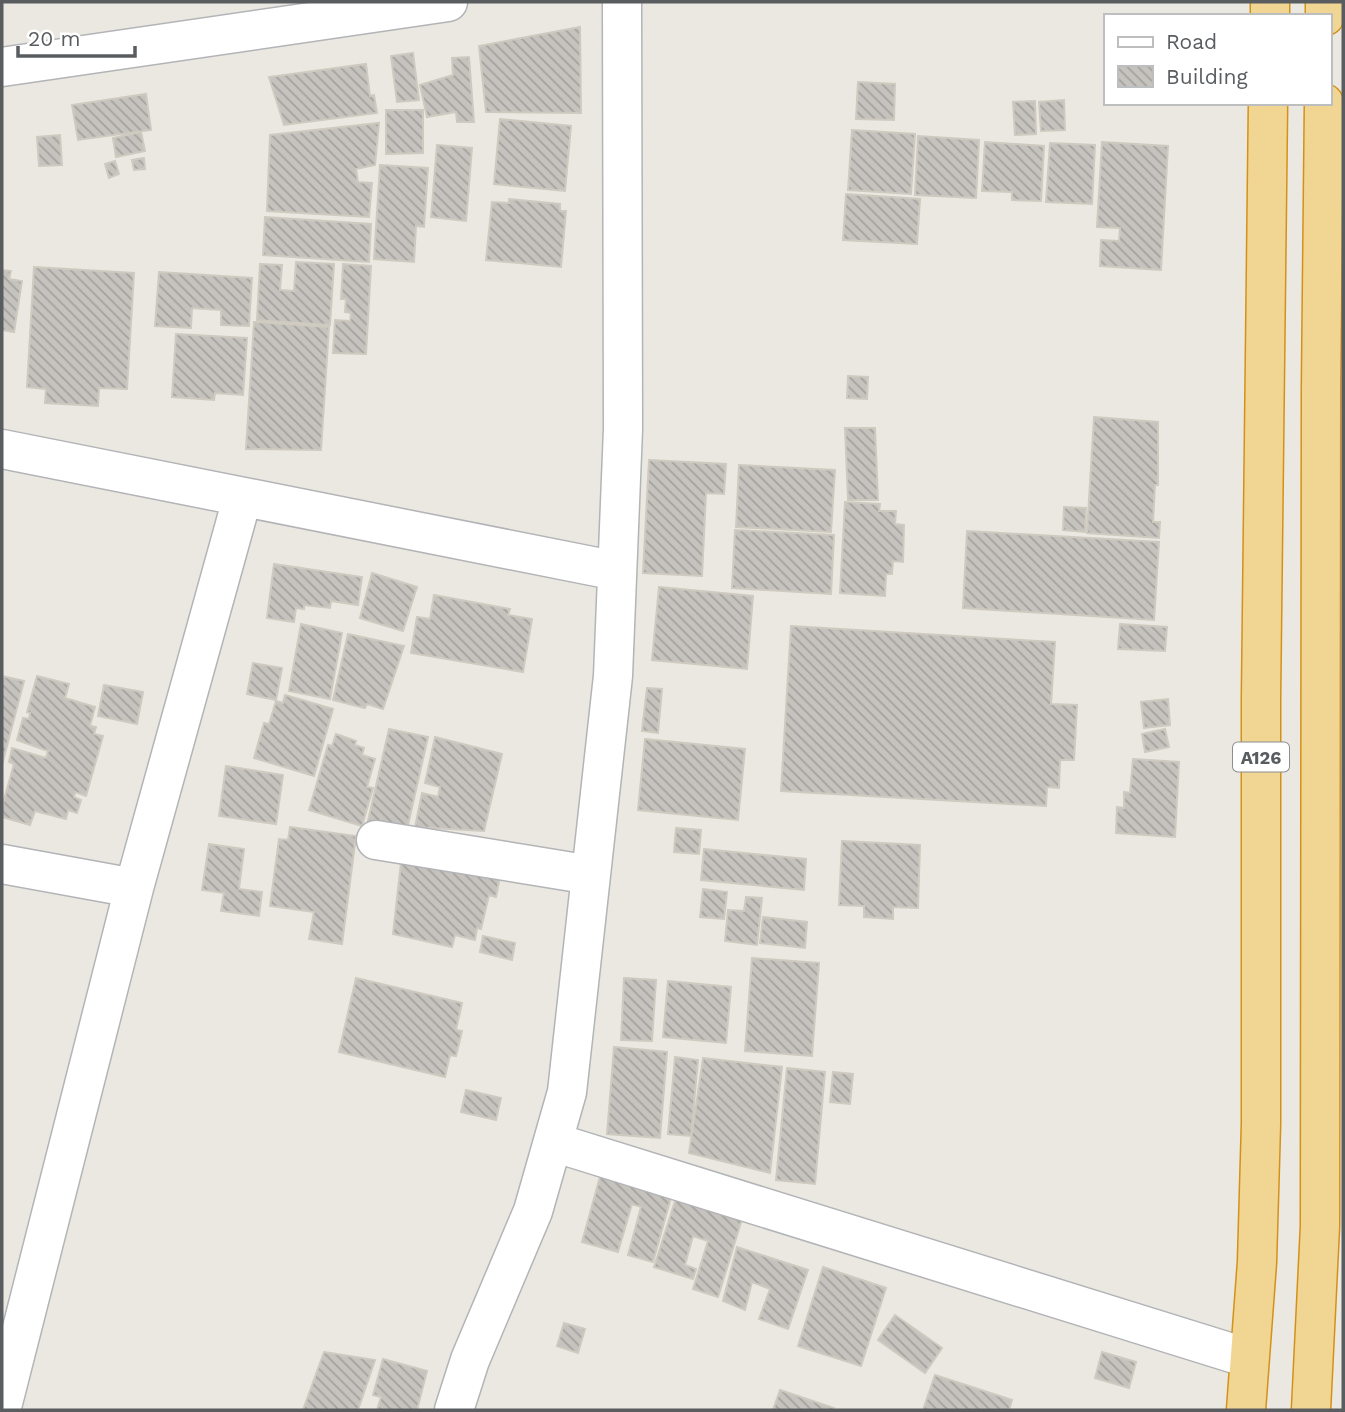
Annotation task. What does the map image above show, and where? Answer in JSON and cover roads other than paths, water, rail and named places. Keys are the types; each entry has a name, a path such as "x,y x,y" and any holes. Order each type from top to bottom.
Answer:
{"highway":[{"name":"A126","path":"1246,1410 1257,1262 1261,1124 1261,671 1268,105"},
{"path":"1311,1410 1320,1226 1324,105"}],"street":[{"path":"2,67 320,11 448,2"},
{"path":"454,1410 470,1360 533,1211 567,1093 613,676 623,429 622,2"},
{"path":"2,449 243,499 617,571"},
{"path":"12,1410 2,1403 134,888 243,499"},
{"path":"376,840 592,875"},
{"path":"2,864 134,888"},
{"path":"553,1142 1248,1357"}]}
